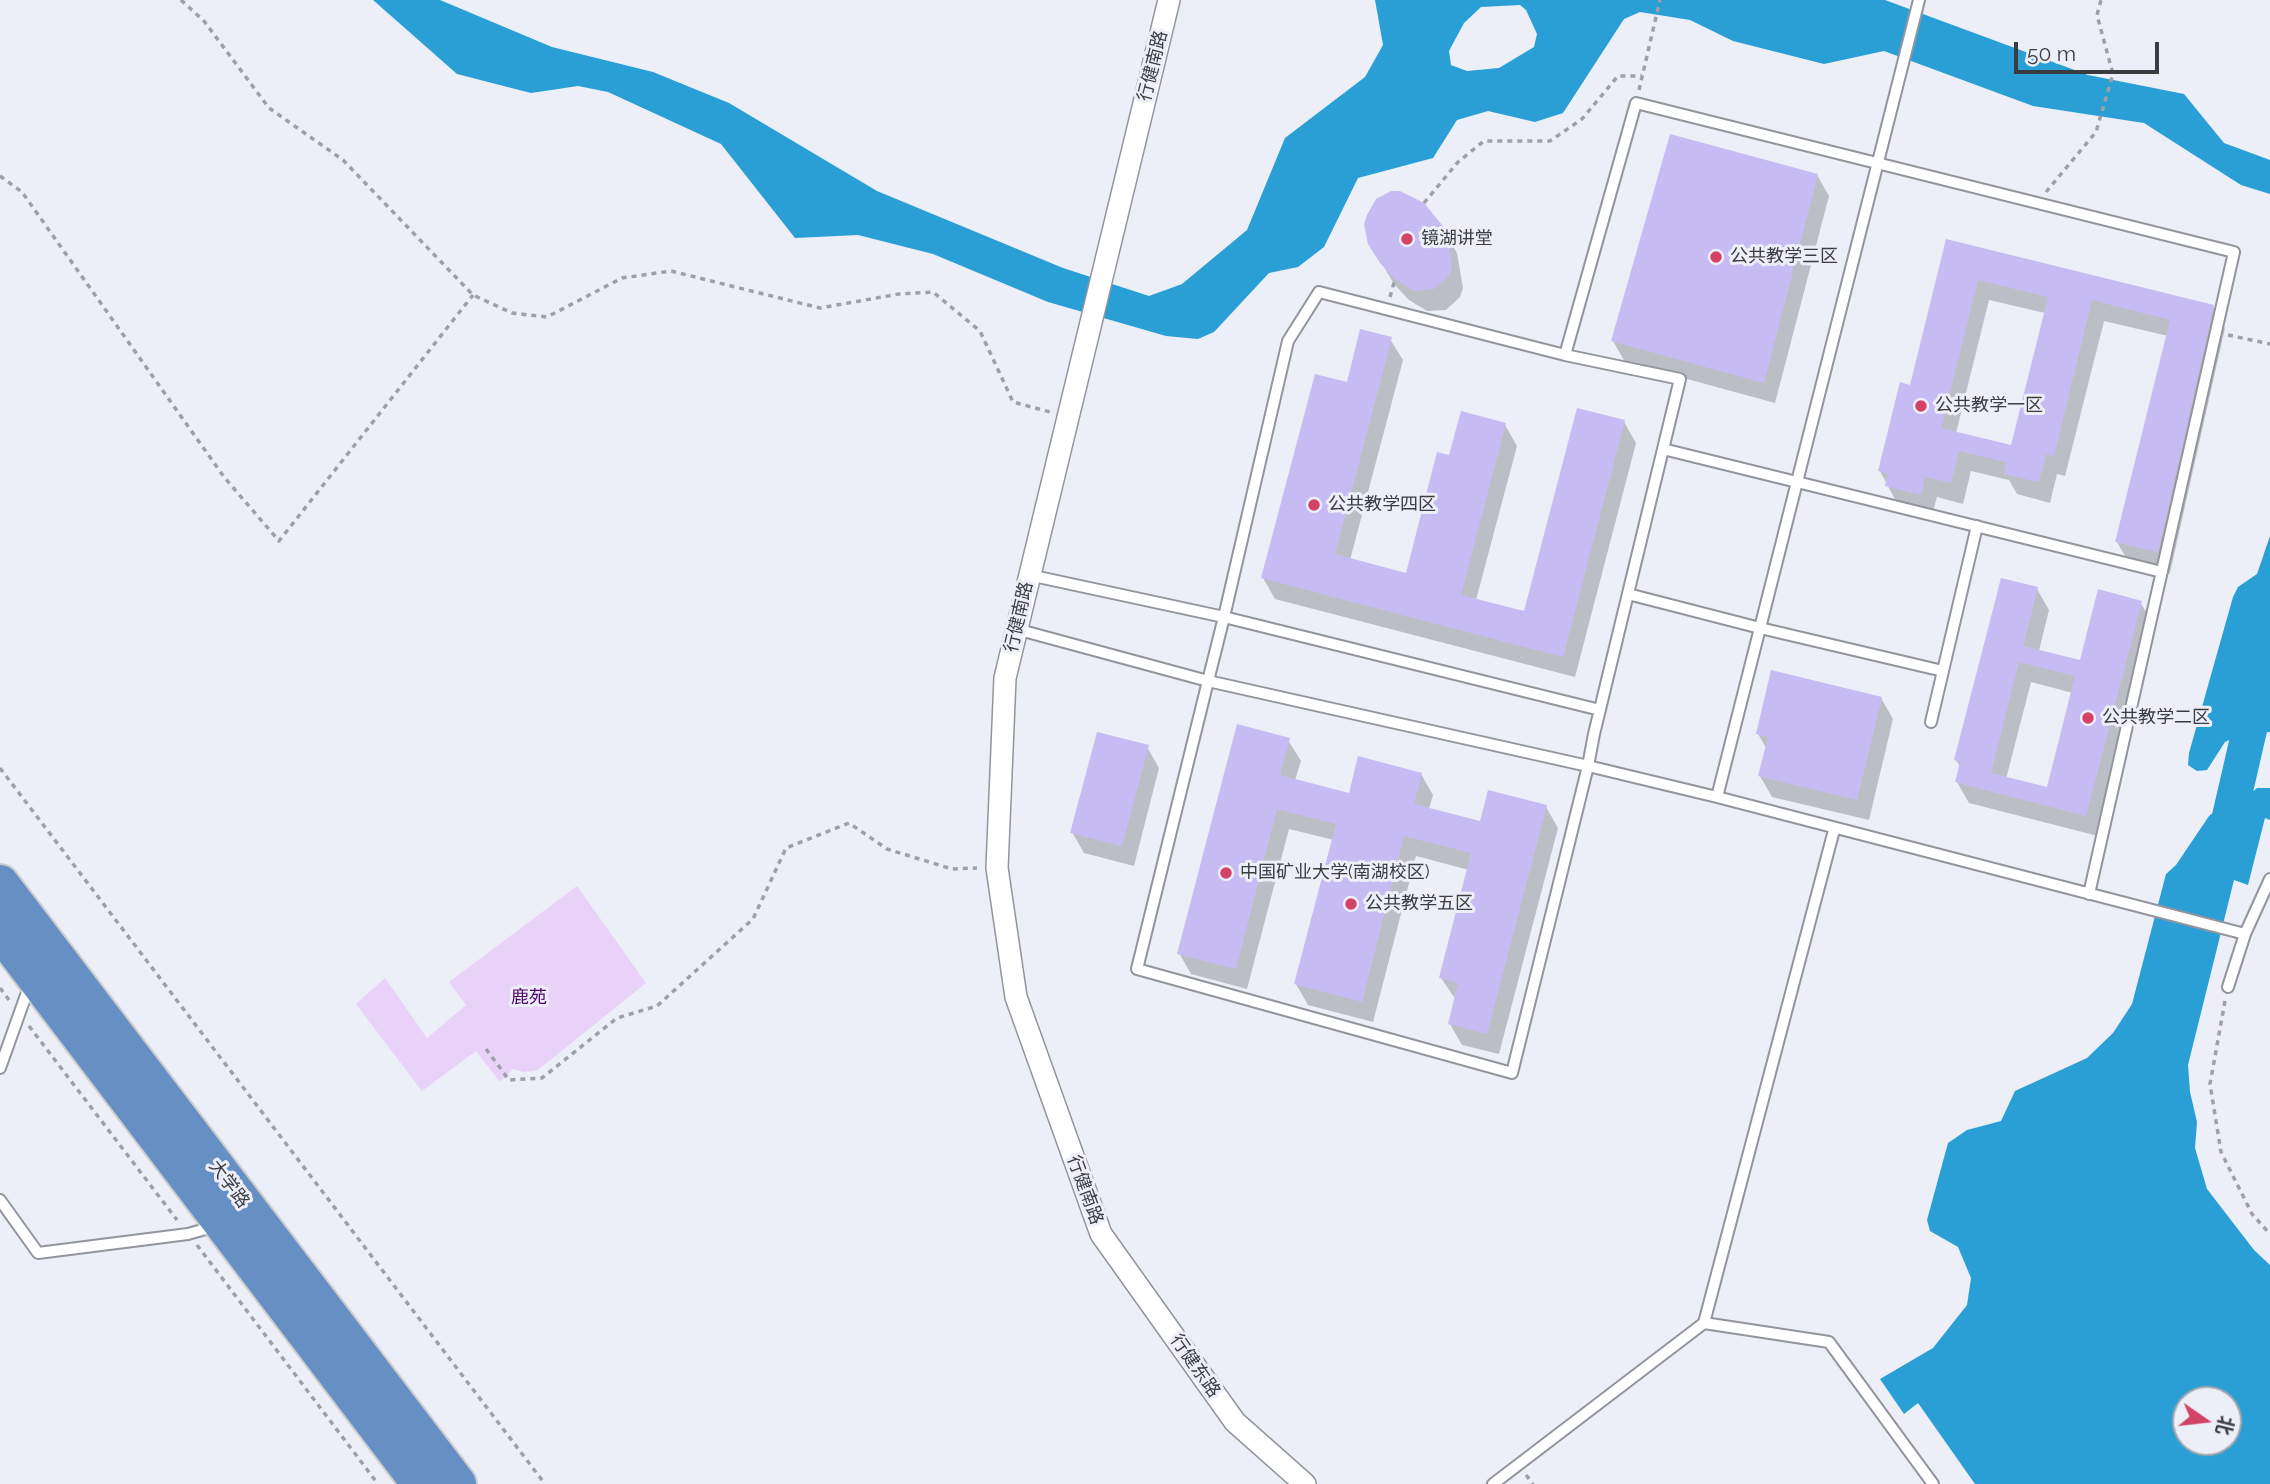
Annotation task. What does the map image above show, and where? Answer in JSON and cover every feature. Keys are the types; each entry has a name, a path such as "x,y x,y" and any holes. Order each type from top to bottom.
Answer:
{"highway":[{"name":"大学路","path":"0,884 457,1484"},
{"name":"大学路","path":"0,930 421,1484"}],"street":[{"name":"行健南路","path":"1101,1234 1016,997 997,868 1005,678 1085,337 1169,0"},
{"name":"行健东路","path":"1101,1234 1235,1422 1305,1484"}],"lane":[{"path":"1717,797 1919,1"},
{"path":"1565,355 1636,103 2234,252 2089,894"},
{"path":"1319,292 1565,355 1680,379 1512,1073 1137,969 1224,617 1288,341 1319,292"},
{"path":"1663,449 2162,572"},
{"path":"1931,722 1978,526"},
{"path":"1029,575 1224,617 1600,710"},
{"path":"1628,594 1943,671"},
{"path":"1016,629 1208,681 1717,797 1834,830 2245,934"},
{"path":"1493,1484 1704,1323 1834,830"},
{"path":"2228,988 2245,934 2270,879"},
{"path":"0,1068 34,975"},
{"path":"0,1200 38,1253 188,1234 223,1223"},
{"path":"1704,1323 1829,1342 1933,1484"}],"path":[{"path":"181,0 204,21 269,108 343,160 473,295 512,313 547,317 622,278 671,271 820,308 898,294 933,292 981,331 1013,402 1059,415"},
{"path":"2036,203 2096,132 2113,74 2097,15 2101,0"},
{"path":"1636,103 1660,1"},
{"path":"1424,203 1458,162 1484,141 1550,141 1582,119 1618,76 1642,76"},
{"path":"0,176 22,192 224,477 279,541 473,295"},
{"path":"2216,333 2270,344"},
{"path":"0,768 545,1484"},
{"path":"486,1049 509,1080 542,1078 617,1018 657,1006 753,919 786,848 849,823 887,849 952,869 997,868"},
{"path":"2228,988 2210,1084 2221,1152 2252,1214 2270,1234"}],"green space":[{"name":"鹿苑","path":"577,886 646,983 538,1070 524,1072 513,1069 500,1082 476,1051 422,1091 356,1004 385,978 427,1038 466,1005 449,982"}],"water":[{"path":"373,0 440,0 552,47 653,72 729,103 877,191 1063,268 1149,296 1182,284 1247,230 1285,138 1365,77 1383,45 1375,0 1885,0 2088,75 2184,94 2224,143 2270,160 2270,194 2241,185 2144,123 2033,106 1884,51 1824,64 1733,41 1690,20 1640,12 1624,19 1563,113 1535,122 1488,111 1457,120 1433,158 1358,178 1324,247 1298,267 1269,273 1214,332 1198,339 1166,336 1048,302 933,254 858,235 795,238 721,144 608,92 578,86 531,93 457,74","holes":["1520,5 1526,10 1537,34 1534,47 1499,68 1467,71 1451,65 1449,51 1464,23 1481,7"]},
{"path":"2270,536 2270,732 2244,733 2225,742 2207,770 2197,771 2188,765 2189,753 2233,597 2238,587 2257,574"},
{"path":"2257,788 2270,788 2270,820 2265,818 2248,885 2234,880 2188,1065 2190,1092 2197,1122 2195,1148 2207,1189 2254,1250 2270,1265 2270,1484 1975,1484 1918,1403 1904,1414 1880,1379 1933,1348 1967,1305 1971,1278 1958,1247 1930,1231 1927,1220 1948,1143 1967,1130 2001,1121 2015,1091 2087,1058 2113,1033 2132,1004 2166,874 2176,865 2209,816 2218,809 2240,803"}],"building":[{"name":"公共教学三区","path":"1670,134 1818,174 1764,383 1611,341"},
{"name":"镜湖讲堂","path":"1391,191 1400,191 1424,203 1446,230 1452,266 1449,276 1434,289 1414,291 1395,279 1380,263 1368,244 1364,224 1367,215 1376,199"},
{"name":"公共教学一区","path":"1946,239 2214,305 2158,552 2115,542 2170,320 2092,300 2054,456 2046,454 2039,482 2004,474 2006,462 1959,451 1951,483 1925,477 1921,495 1885,486 1888,474 1878,471 1900,382 1910,385","holes":["1978,280 2048,297 2011,445 1941,428"]},
{"name":"公共教学四区","path":"1360,329 1392,337 1335,554 1406,573 1437,452 1449,455 1461,411 1506,423 1461,595 1524,611 1577,408 1625,420 1563,657 1261,578 1315,374 1347,382"},
{"name":"公共教学二区","path":"2001,578 2038,587 2023,646 2080,660 2098,589 2142,601 2086,816 1955,782 1960,762 1954,760","holes":["2019,662 2075,676 2047,787 1991,773"]},
{"path":"1771,670 1882,697 1857,800 1758,776 1768,737 1756,734"},
{"name":"公共教学五区","path":"1237,724 1290,738 1280,775 1349,793 1358,756 1422,773 1414,804 1480,821 1488,790 1547,805 1487,1034 1448,1024 1458,983 1439,978 1471,853 1404,836 1362,1002 1294,984 1336,824 1277,809 1236,969 1177,954"},
{"path":"1097,732 1149,745 1122,846 1070,833"}],"waterway":[{"path":"2219,851 2228,823 2270,641"}],"place":[{"name":"镜湖讲堂","path":"1407,239"},
{"name":"公共教学三区","path":"1716,257"},
{"name":"公共教学一区","path":"1921,406"},
{"name":"公共教学四区","path":"1314,505"},
{"name":"公共教学二区","path":"2088,718"},
{"name":"中国矿业大学(南湖校区)","path":"1226,873"},
{"name":"公共教学五区","path":"1351,904"}]}
